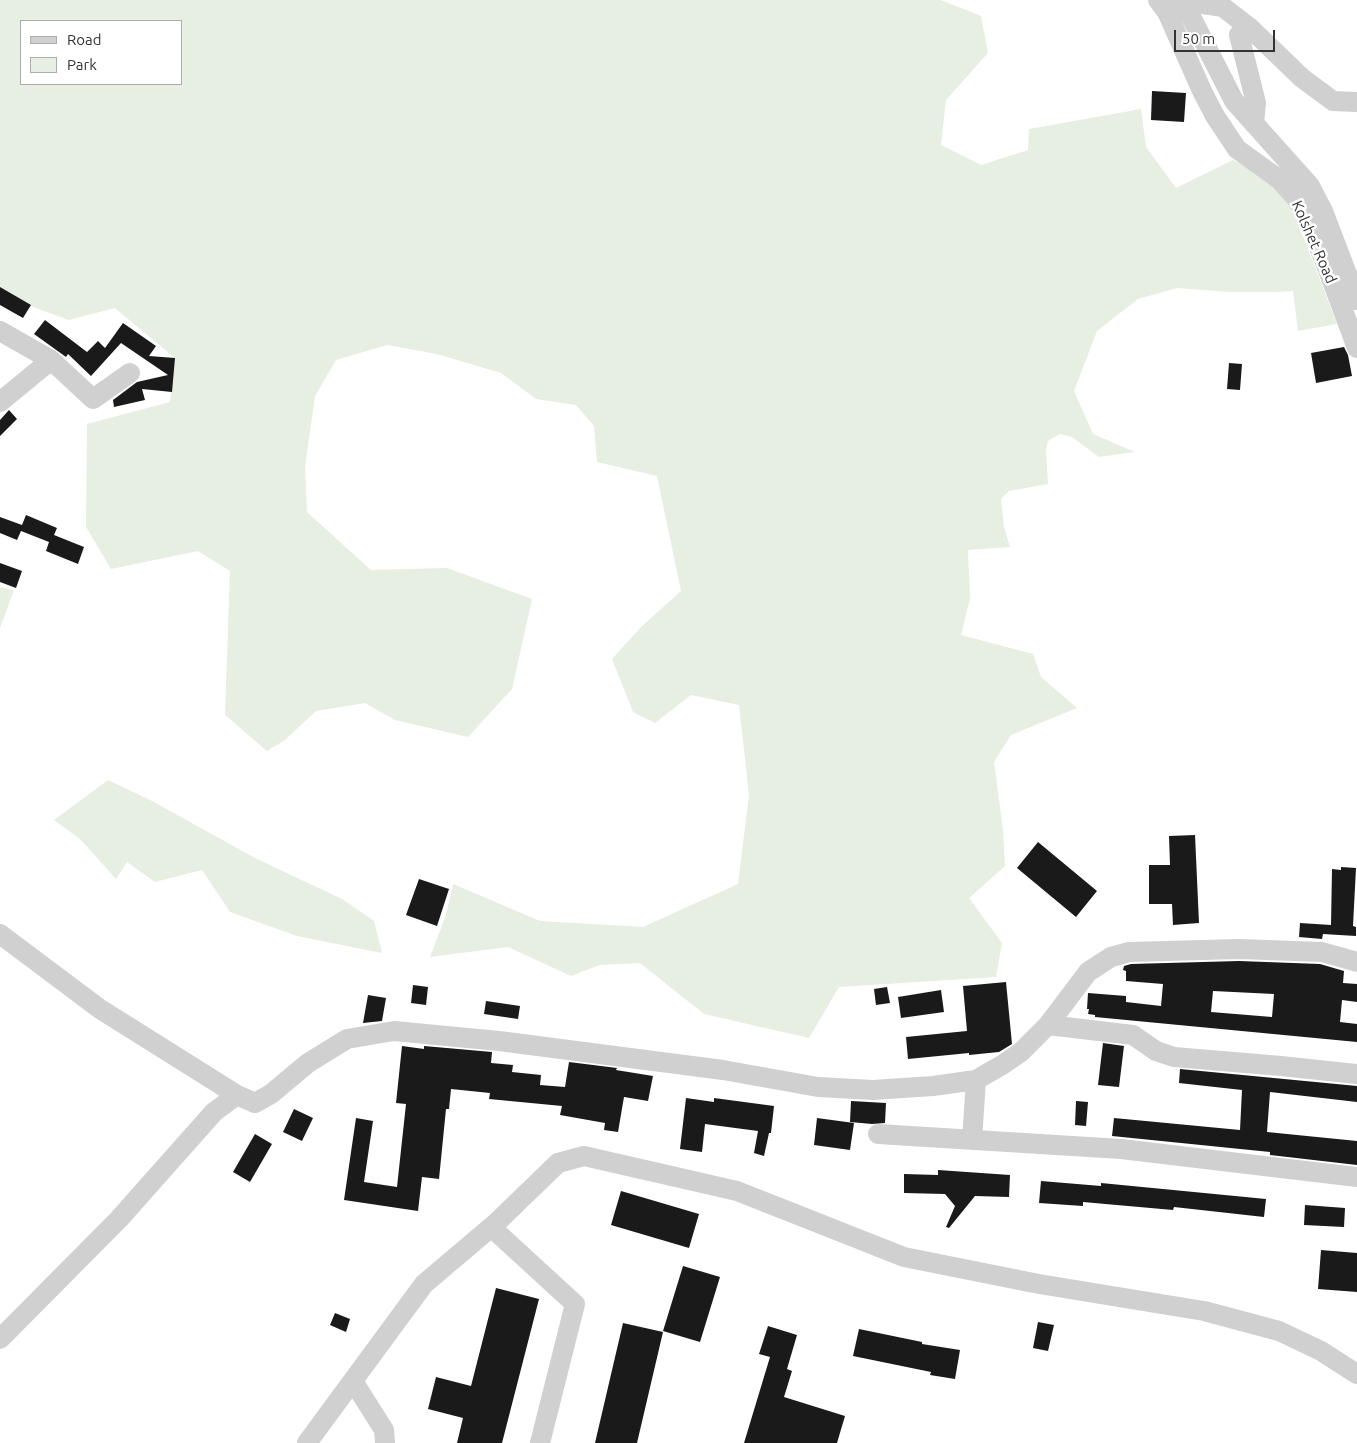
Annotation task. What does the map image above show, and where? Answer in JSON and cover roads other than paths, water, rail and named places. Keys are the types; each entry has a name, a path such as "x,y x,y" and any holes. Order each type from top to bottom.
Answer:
{"street":[{"path":"1172,3 1224,4 1302,78 1333,101 1357,102"},
{"name":"Kolshet Road","path":"1172,3 1234,101 1254,124 1303,192 1323,211 1357,300"},
{"name":"Kolshet Road","path":"1172,3 1202,91 1214,116 1237,149 1280,180 1303,192"},
{"path":"1250,28 1239,35 1256,103 1254,124"},
{"name":"Kolshet Road","path":"1343,265 1357,348"},
{"path":"0,331 51,360 93,399 130,373"},
{"path":"0,402 51,360"},
{"path":"0,934 100,1009 236,1095 255,1103 271,1094 308,1063 346,1039 394,1031 499,1041 714,1068 818,1087 873,1090 933,1086 976,1080 1002,1065 1021,1052 1048,1025 1088,972 1112,957 1129,952 1240,949 1322,952 1357,962"},
{"path":"1048,1025 1133,1035 1156,1051 1174,1057 1357,1074"},
{"path":"972,1140 976,1080"},
{"path":"0,1339 119,1219 214,1112 236,1095"},
{"path":"878,1134 1121,1149 1357,1178"},
{"path":"307,1443 424,1284 491,1227 558,1163 584,1156 737,1191 904,1257 1039,1284 1204,1311 1279,1331 1321,1351 1357,1374"},
{"path":"491,1227 575,1304 540,1443"},
{"path":"353,1381 384,1430 385,1443"}]}
